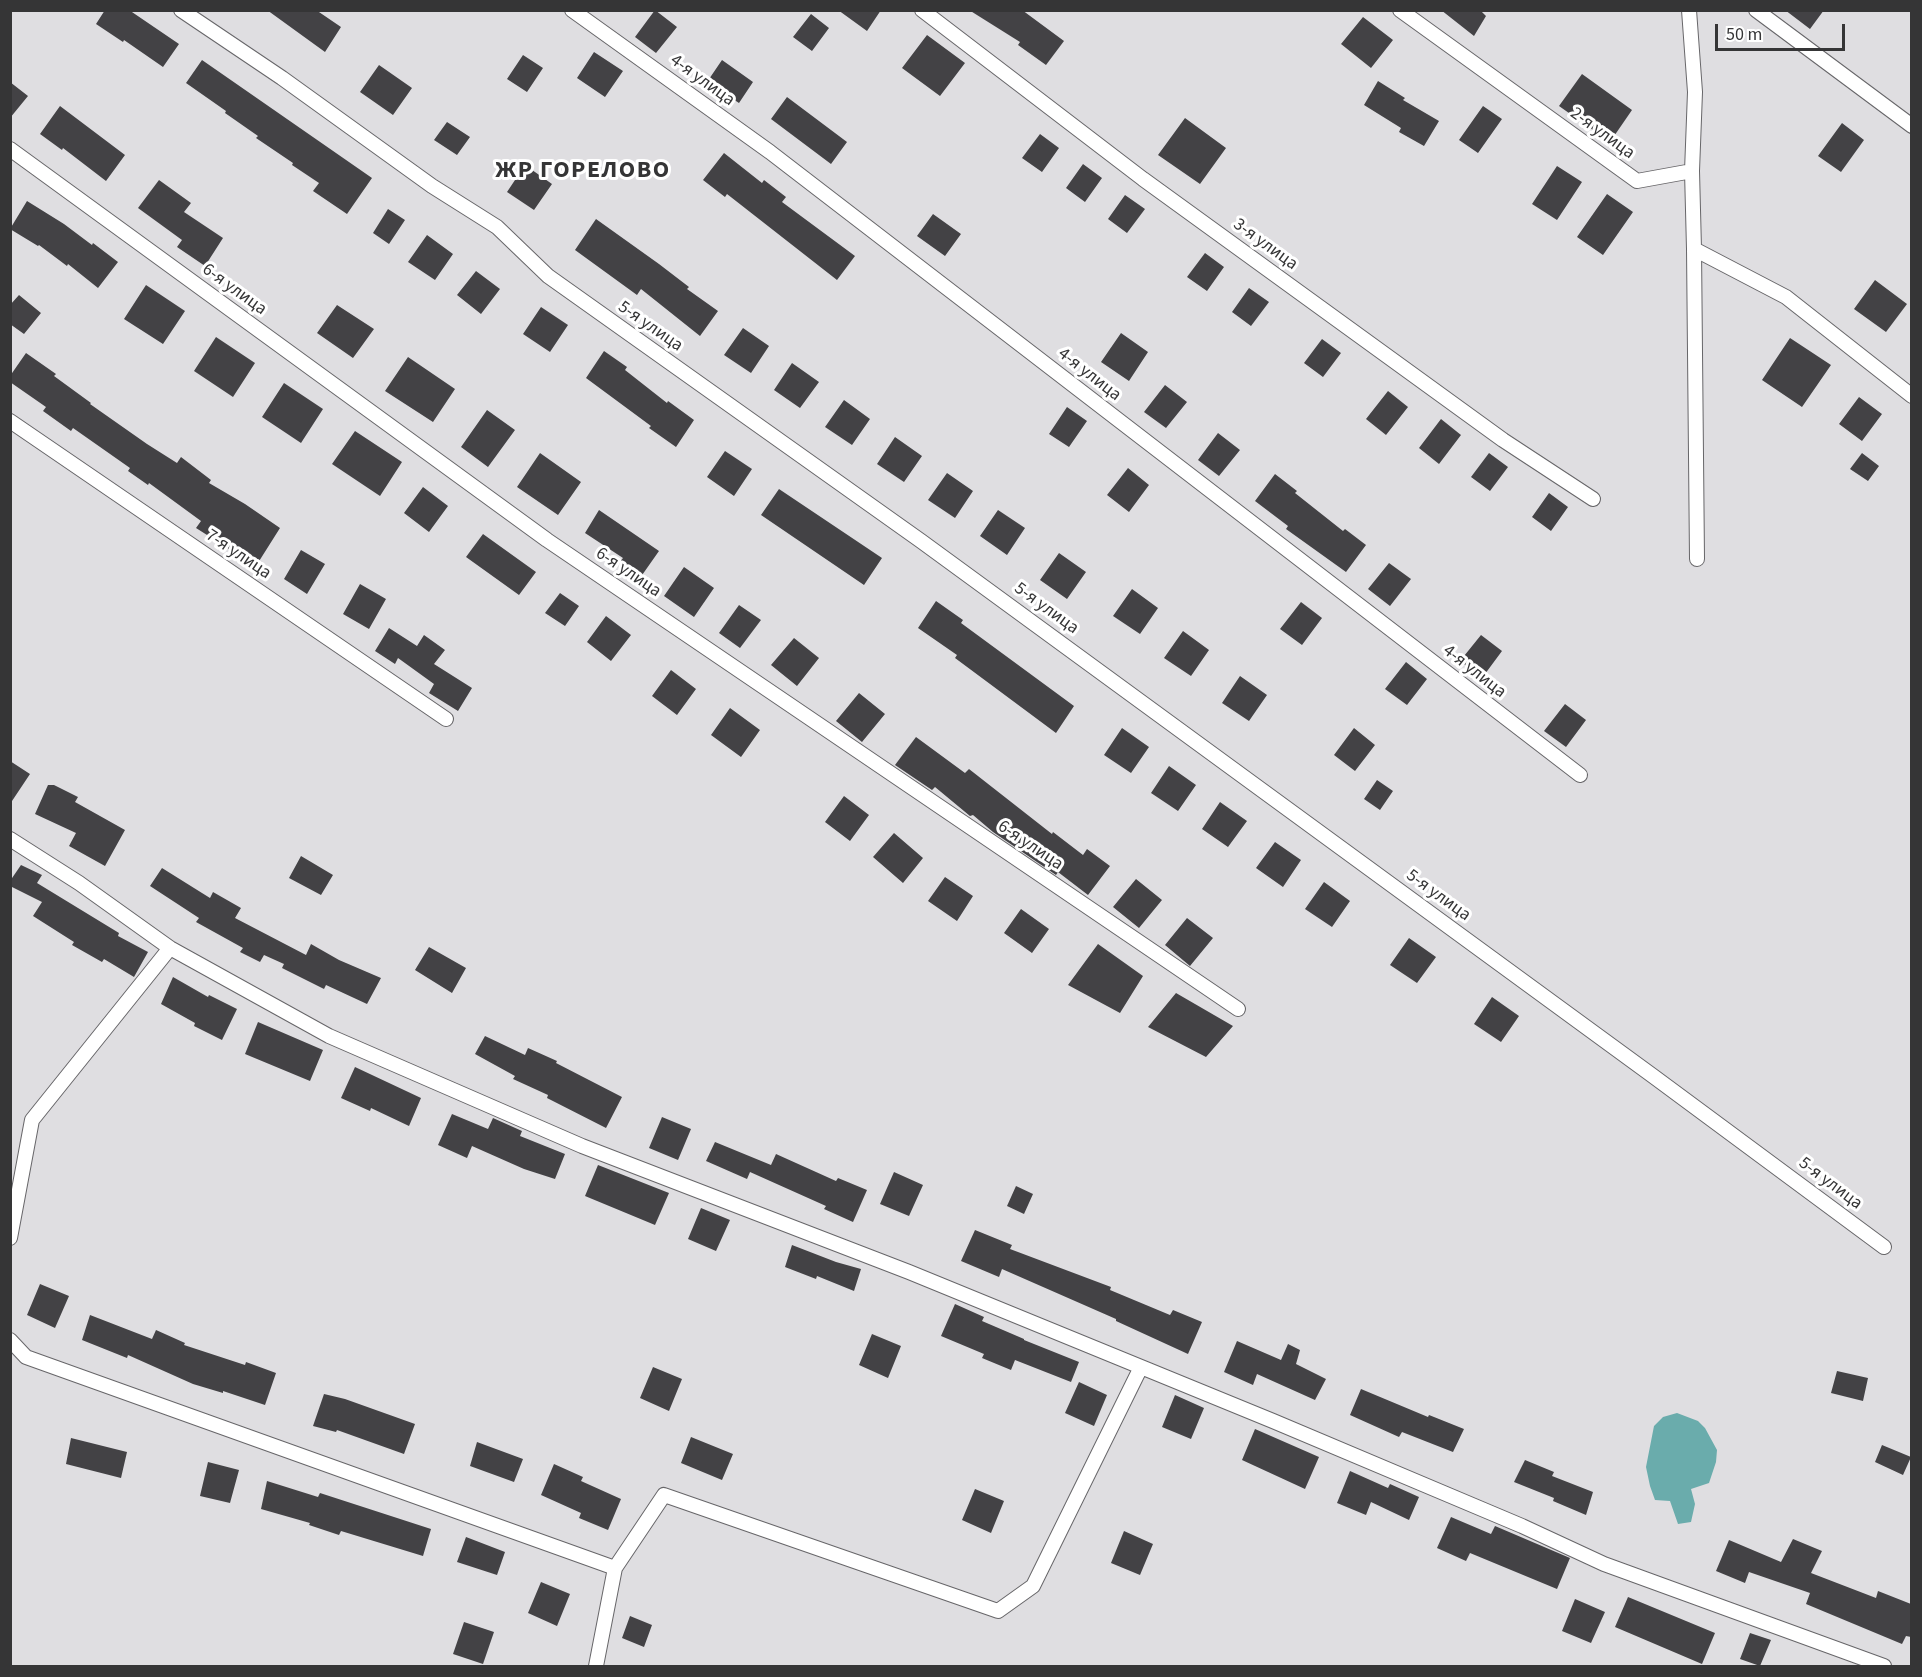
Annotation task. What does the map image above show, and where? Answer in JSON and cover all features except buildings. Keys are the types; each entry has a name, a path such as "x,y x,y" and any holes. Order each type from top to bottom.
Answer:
{"street":[{"name":"5-я улица","path":"181,10 282,78 432,186 497,226 548,276 949,561 1884,1247"},
{"name":"4-я улица","path":"572,10 770,152 1580,775"},
{"name":"3-я улица","path":"922,10 1200,220 1503,440 1593,499"},
{"name":"2-я улица","path":"1400,10 1637,181 1692,171"},
{"path":"1689,10 1695,92 1692,171 1697,559"},
{"path":"1756,10 1911,126"},
{"name":"6-я улица","path":"10,149 547,540 1238,1009"},
{"path":"1694,249 1786,297 1911,396"},
{"name":"7-я улица","path":"10,421 446,718"},
{"path":"10,839 79,883 170,948 329,1036 571,1141 909,1272 1141,1367 1522,1526 1604,1564 1884,1666"},
{"path":"10,1238 32,1120 170,948"},
{"path":"10,1340 26,1357"},
{"path":"10,1348 26,1357 615,1568"},
{"path":"596,1666 615,1568 664,1495 998,1611 1033,1586 1141,1367"}],"water":[{"path":"1677,1413 1698,1421 1705,1428 1717,1450 1716,1462 1709,1483 1691,1489 1695,1504 1691,1522 1678,1524 1670,1501 1655,1500 1646,1467 1654,1426 1663,1417"}],"district":[{"name":"ЖР ГОРЕЛОВО","path":"583,172"}]}
